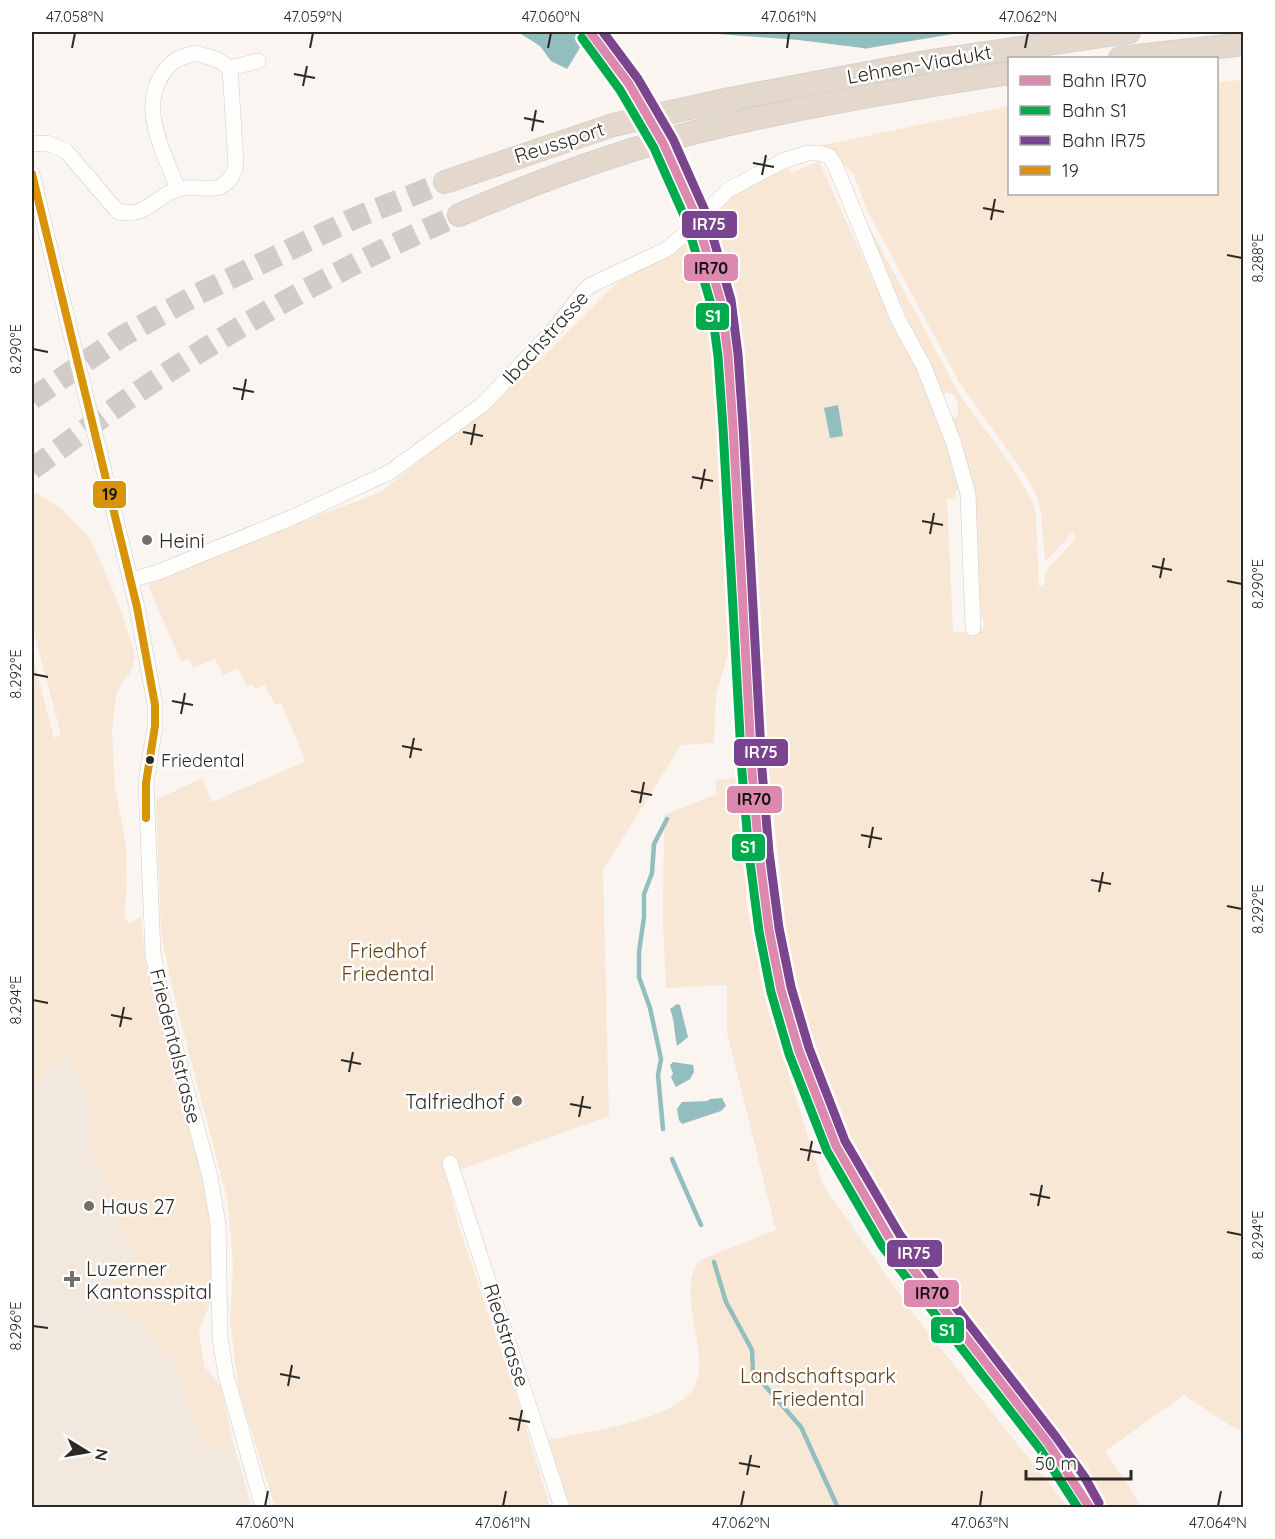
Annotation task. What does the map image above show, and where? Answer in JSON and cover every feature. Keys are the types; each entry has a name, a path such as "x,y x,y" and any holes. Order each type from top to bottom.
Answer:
{"highway":[{"name":"Lehnen-Viadukt","path":"782,89 954,57 1129,32"},
{"path":"1130,57 1244,45"},
{"path":"459,215 504,196 621,154 695,133 803,109 1008,73"},
{"name":"Reussport","path":"445,182 613,125 782,89"}],"street":[{"path":"178,189 157,134 153,112 153,93 162,76 175,61 195,52 216,59 230,68 258,60"},
{"path":"32,144 47,143 66,151 118,212 132,214 178,189 218,188 232,178 236,165 230,68"},
{"name":"Ibachstrasse","path":"130,580 156,573 291,518 390,472 482,405 554,331 591,285 667,249 735,185 785,160 808,153 819,153 829,156 835,165 898,319 924,367 953,441 968,494 973,628"},
{"name":"Friedentalstrasse","path":"32,174 38,231 137,607 155,705 155,726 146,783 153,954 160,992 210,1177 218,1224 220,1338 226,1375 263,1508"},
{"name":"Riedstrasse","path":"450,1163 562,1508"}],"shaded area":[{"name":"Luzerner Kantonsspital","path":"67,1054 90,1099 91,1152 133,1252 131,1264 94,1294 150,1333 164,1357 173,1357 186,1401 208,1451 233,1442 252,1507 32,1507 32,1087"}],"green space":[{"name":"Friedhof Friedental","path":"1243,80 1243,1430 1234,1428 1184,1395 1105,1451 1141,1507 1106,1507 1095,1486 870,1185 818,1069 790,968 766,747 762,643 745,425 723,425 730,646 716,695 714,743 681,745 603,870 609,1116 446,1175 459,1227 518,1401 550,1507 275,1507 239,1392 230,1321 233,1265 228,1202 173,992 161,933 156,800 202,778 212,802 306,761 281,703 275,705 265,685 255,689 253,684 247,687 238,669 223,675 215,659 193,668 189,659 181,662 148,585 213,555 381,492 521,379 610,289 734,191 789,168 791,173 819,161 892,322 913,358 962,488 955,491 956,499 947,499 953,632 976,633 985,626 979,602 977,533 973,507 950,415 955,418 958,415 957,400 946,392 942,398 865,221 961,397 1011,465 1032,500 1036,516 1039,587 1044,584 1046,571 1075,539 1073,532 1045,562 1041,513 1038,499 1028,479 960,384 867,210 853,173 819,146 1008,106 1008,195 1218,195 1218,82"},
{"path":"37,493 64,511 91,540 118,602 135,657 130,673 121,684 116,696 112,731 115,787 126,846 127,887 124,916 129,924 141,916 146,964 201,1173 210,1219 212,1298 199,1331 204,1366 221,1386 233,1442 207,1451 186,1401 173,1357 164,1357 150,1333 94,1294 131,1264 133,1252 91,1152 90,1099 67,1055 32,1087 32,654 54,738 61,734 32,626 32,494"},
{"name":"Landschaftspark Friedental","path":"737,777 744,814 747,856 746,901 768,1008 823,1185 918,1320 1068,1507 568,1507 547,1440 643,1419 677,1404 689,1394 695,1386 699,1370 690,1291 698,1261 776,1230 727,1033 727,985 666,988 663,923 664,815 717,794 715,781"}],"water":[{"path":"513,32 596,32 581,46 567,69 551,61 540,46 521,34"},
{"path":"691,32 1243,32 1008,57 914,75 863,48 798,40"},
{"path":"838,405 843,436 830,438 824,408"},
{"path":"677,1004 680,1005 688,1037 677,1046 670,1009"},
{"path":"673,1062 693,1065 694,1072 690,1079 676,1087 671,1077 673,1074 670,1065"},
{"path":"722,1098 726,1106 721,1111 682,1124 679,1120 677,1109 682,1102"}],"pier":[{"path":"965,32 1243,32 1244,51 1205,57 1008,57 1008,75 914,78 857,50"}],"waterway":[{"path":"663,1129 658,1075 661,1059 650,1008 639,977 639,952 644,917 644,894 652,873 654,844 667,819"},
{"path":"672,1159 701,1225"},
{"path":"714,1262 726,1302 752,1350 753,1372 801,1427 838,1508"}],"tunnel":[{"path":"32,399 121,337 198,294 355,218 445,182"},
{"path":"32,469 135,394 263,314 379,252 459,215"}],"rail line":[{"name":"IR70","path":"590,32 629,84 663,143 696,216 721,302 728,355 733,427 752,771 759,853 769,930 781,990 799,1051 836,1146 891,1241 1048,1443 1090,1508"},
{"name":"IR75","path":"603,32 638,79 673,139 706,213 731,300 738,354 743,426 762,770 769,852 779,928 791,987 809,1048 845,1141 900,1235 1056,1437 1084,1476 1099,1503"},
{"name":"S1","path":"582,38 620,90 654,148 686,220 711,304 718,356 723,428 742,772 749,854 759,931 771,992 789,1054 827,1151 882,1246 1040,1449 1078,1508"}],"transit line":[{"name":"19","path":"32,174 137,607 155,705 155,726 146,783 146,818"}],"place":[{"name":"Heini","path":"147,540"},
{"name":"Friedental","path":"150,760"},
{"name":"Talfriedhof","path":"517,1101"},
{"name":"Haus 27","path":"89,1206"},
{"name":"Luzerner Kantonsspital","path":"72,1279"}]}
